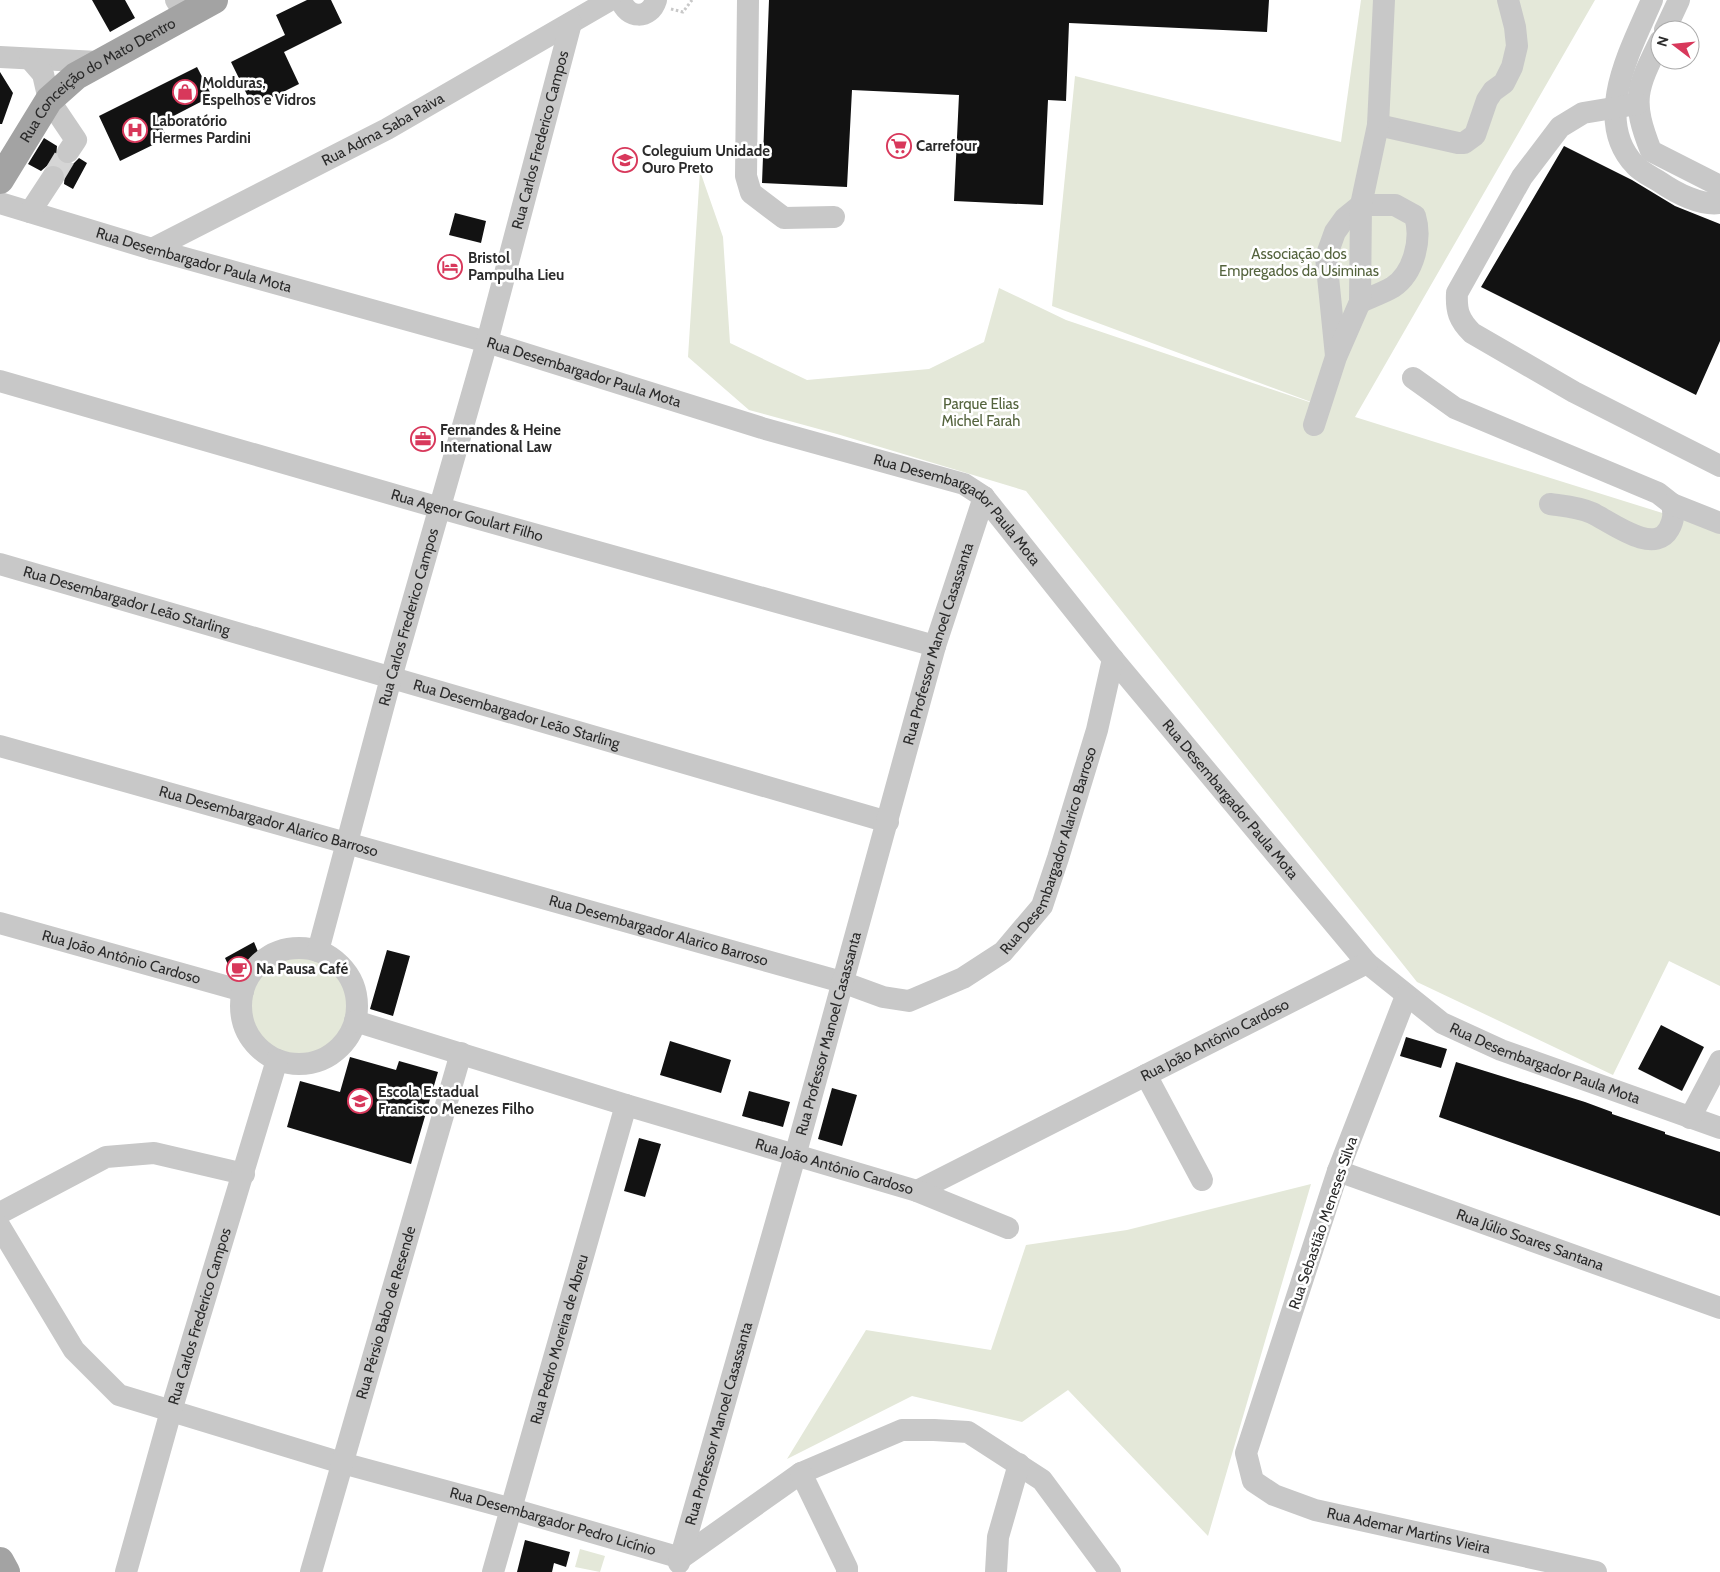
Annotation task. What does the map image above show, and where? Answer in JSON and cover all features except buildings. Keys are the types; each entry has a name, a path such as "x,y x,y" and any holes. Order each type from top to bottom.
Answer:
{"main road":[{"name":"Rua Conceição do Mato Dentro","path":"0,180 49,100 76,76 181,8 214,0"},
{"path":"0,1561 6,1572"}],"street":[{"name":"Rua Adma Saba Paiva","path":"152,249 387,129 610,0"},
{"path":"620,0 625,10 635,15 646,13 656,0"},
{"path":"748,0 746,176 751,194 784,218 834,217"},
{"path":"1314,425 1336,357 1360,302 1361,205 1378,125 1384,0"},
{"path":"1378,125 1458,143 1464,143 1475,135 1487,100 1493,91 1504,83 1512,67 1516,46 1515,27 1508,0"},
{"path":"1652,0 1629,55 1615,108 1624,150 1635,165 1663,184 1704,203 1720,203"},
{"path":"1670,20 1679,0"},
{"name":"Rua Carlos Frederico Campos","path":"318,950 391,678 487,342 571,23"},
{"path":"1629,55 1638,52 1650,44"},
{"path":"0,57 98,62"},
{"path":"30,59 43,74 49,100 76,140 68,152"},
{"path":"1650,62 1644,74 1637,104 1639,120 1651,151 1720,186"},
{"path":"1637,104 1582,113 1560,126 1522,177 1457,293 1456,310 1462,323 1472,334 1574,392 1718,460"},
{"path":"30,212 52,177"},
{"name":"Rua Desembargador Paula Mota","path":"0,203 152,249 487,342 762,428 964,484 984,497 1113,659 1367,963 1442,1023 1501,1050 1720,1128"},
{"path":"1336,357 1326,257 1335,232 1345,218 1361,205 1395,205 1405,209 1415,216 1419,239 1407,272 1394,286 1360,302"},
{"path":"1414,378 1455,408 1658,493 1672,504 1720,523"},
{"name":"Rua Agenor Goulart Filho","path":"0,381 440,508 935,646"},
{"name":"Rua Professor Manoel Casassanta","path":"679,1565 796,1156 935,646 984,497"},
{"path":"1550,504 1590,512 1649,540 1660,539 1668,532 1674,520 1672,504"},
{"name":"Rua Desembargador Leão Starling","path":"0,564 888,822"},
{"name":"Rua Desembargador Alarico Barroso","path":"0,746 346,841 842,982 883,997 909,1001 963,978 1004,952 1042,906 1097,730 1113,659"},
{"name":"Rua João Antônio Cardoso","path":"0,923 243,991"},
{"path":"299,948 318,950 334,959 346,971 354,986 357,1003 355,1021 347,1039 334,1053 316,1062 296,1064 277,1060 263,1052 248,1032 241,1008 243,991 250,974 264,960 280,950 299,948"},
{"name":"Rua João Antônio Cardoso","path":"355,1021 626,1105 917,1191 1367,963"},
{"name":"Rua Sebastião Meneses Silva","path":"1246,1452 1338,1171 1406,996"},
{"name":"Rua Pérsio Babo de Resende","path":"311,1572 461,1053"},
{"name":"Rua Carlos Frederico Campos","path":"126,1572 171,1411 277,1060"},
{"path":"1690,1118 1720,1060"},
{"path":"1146,1075 1164,1104 1202,1180"},
{"name":"Rua Pedro Moreira de Abreu","path":"493,1572 626,1105"},
{"path":"0,1213 106,1157 154,1153 244,1174"},
{"name":"Rua Júlio Soares Santana","path":"1338,1171 1720,1308"},
{"path":"917,1191 1008,1228"},
{"name":"Rua Desembargador Pedro Licínio","path":"0,1227 74,1350 119,1395 342,1463 512,1508 679,1565"},
{"path":"679,1565 801,1473 902,1430 968,1432 1019,1464 1042,1480 1110,1572"},
{"name":"Rua Ademar Martins Vieira","path":"1246,1452 1253,1481 1274,1495 1315,1510 1596,1572"},
{"path":"996,1572 998,1537 1019,1464"},
{"path":"801,1473 847,1568 847,1572"}],"green space":[{"path":"1361,0 1595,0 1355,417 1720,531 1720,986 1669,961 1613,1075 1417,982 1026,491 837,434 749,410 688,357 700,171 723,237 730,343 807,380 929,369 984,342 999,288 1066,320 1330,409 1052,306 1075,76 1341,142"},
{"path":"299,958 318,962 333,973 344,988 348,1007 344,1026 333,1041 318,1052 299,1056 280,1052 265,1041 254,1026 250,1007 254,988 265,973 280,962"},
{"path":"1311,1184 1208,1536 1068,1390 1022,1422 912,1396 787,1459 866,1330 991,1350 1026,1245 1127,1230"},
{"path":"580,1549 605,1556 600,1572 575,1567"}],"tunnel":[{"path":"53,177 68,152"}],"place":[{"name":"Molduras, Espelhos e Vidros","path":"185,92"},
{"name":"Laboratório Hermes Pardini","path":"135,130"},
{"name":"Carrefour","path":"899,146"},
{"name":"Coleguium Unidade Ouro Preto","path":"625,160"},
{"name":"Bristol Pampulha Lieu","path":"450,267"},
{"name":"Fernandes & Heine International Law","path":"423,439"},
{"name":"Na Pausa Café","path":"239,969"},
{"name":"Escola Estadual Francisco Menezes Filho","path":"360,1101"}],"park label":[{"name":"Associação dos Empregados da Usiminas","path":"1299,262"},
{"name":"Parque Elias Michel Farah","path":"981,412"}]}
